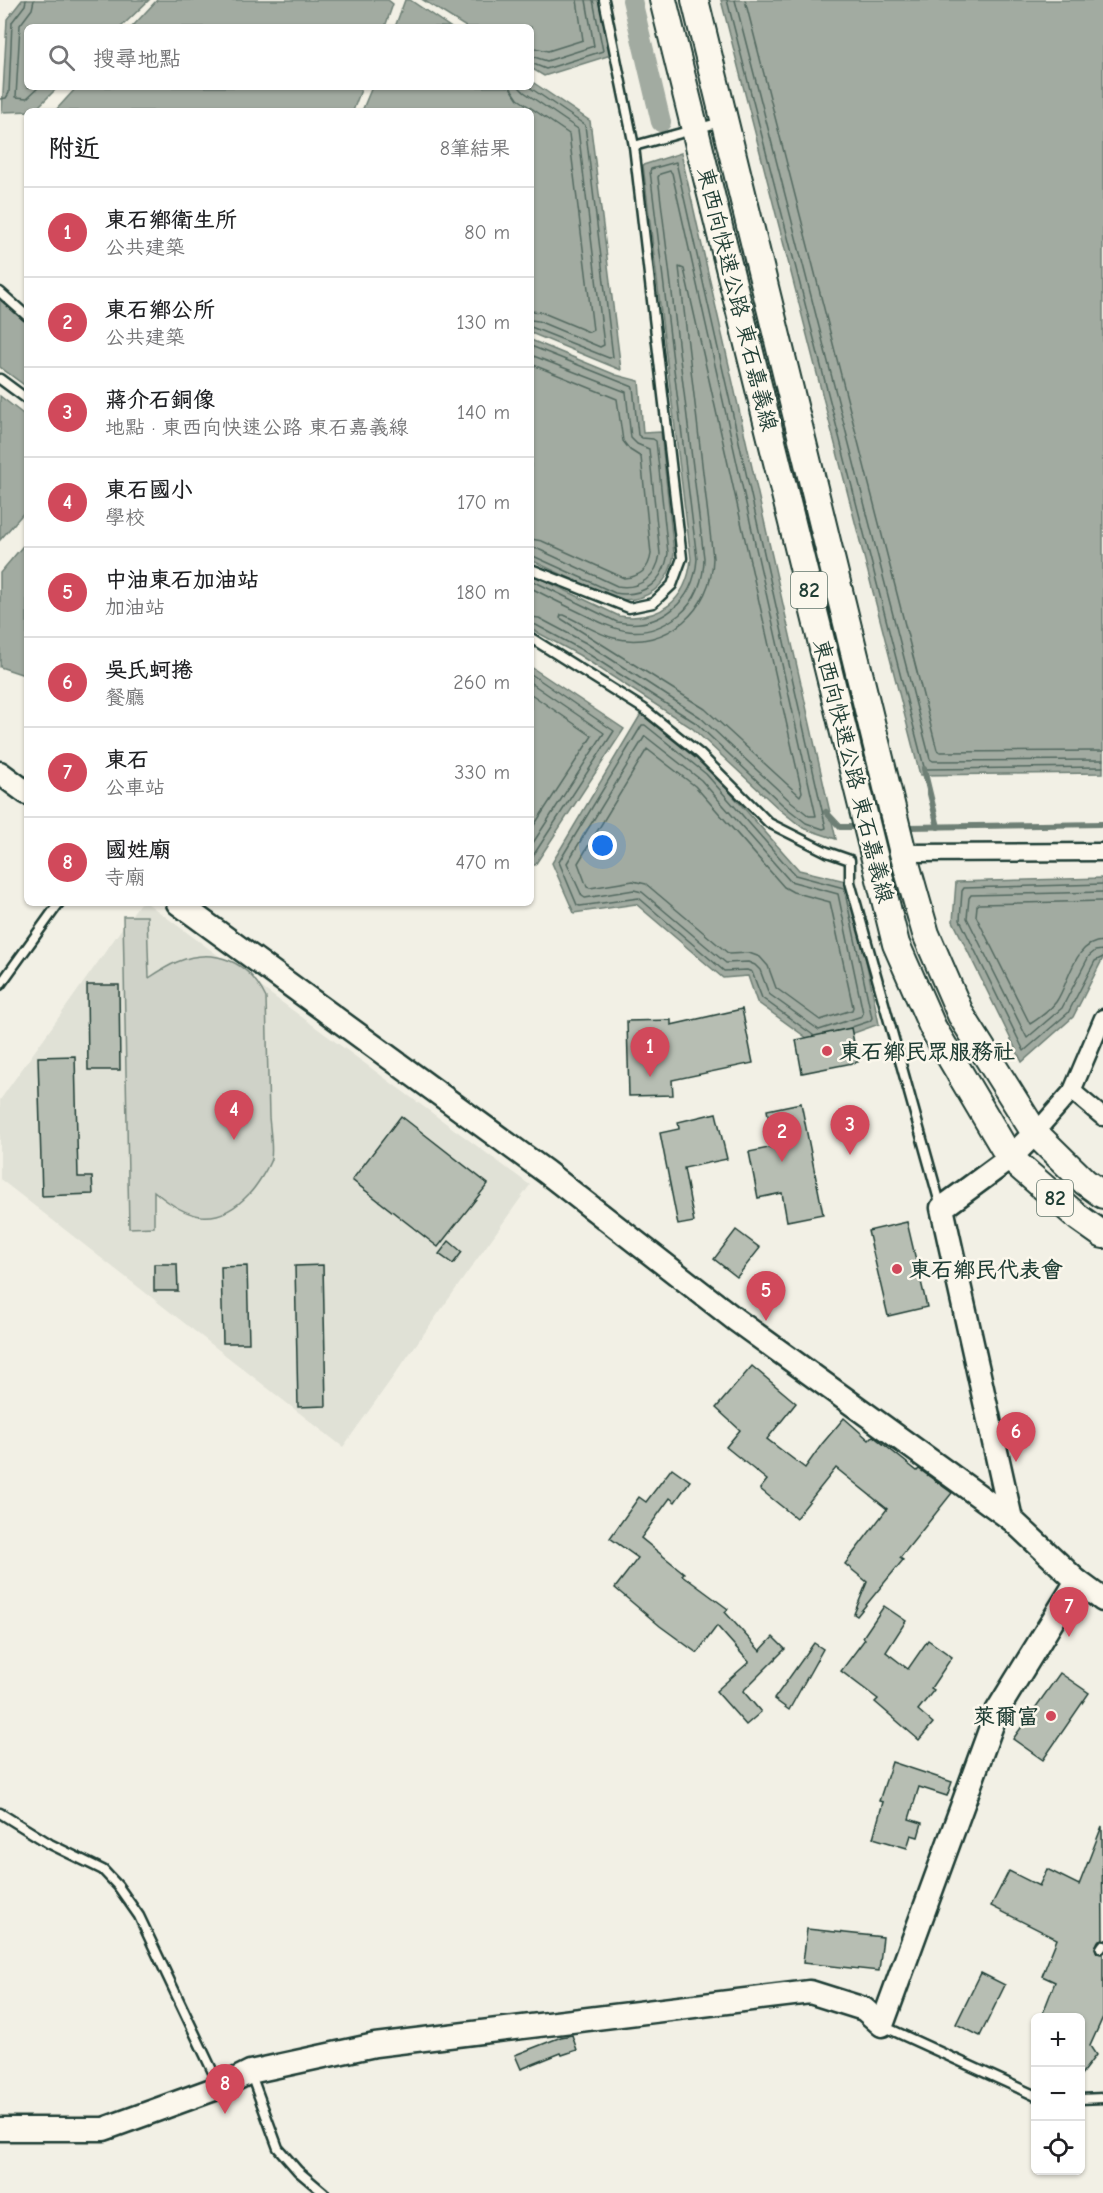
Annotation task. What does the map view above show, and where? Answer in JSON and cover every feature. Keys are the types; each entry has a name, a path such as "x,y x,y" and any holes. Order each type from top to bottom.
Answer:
{"main road":[{"name":"東西向快速公路 東石嘉義線","path":"663,0 896,944 933,1028 1010,1158 1079,1218 1103,1234"},
{"name":"東西向快速公路 東石嘉義線","path":"695,0 903,853 926,934 961,1015 1035,1133 1085,1182 1103,1195"},
{"path":"0,773 24,791"},
{"path":"182,906 546,1172 736,1320 1011,1519 1077,1581 1103,1600"},
{"path":"1011,1519 942,1208 1010,1158 1035,1133"},
{"path":"0,2129 104,2129 220,2087 250,2072 375,2045 810,1992 864,2009 882,2025 997,1711 1077,1581"}],"street":[{"path":"903,853 1103,852"},
{"path":"1035,1133 1072,1091 1103,1017"},
{"path":"1072,1091 1103,1118"}],"lane":[{"path":"534,570 629,608 653,603 672,585 682,558 634,146 604,0"},
{"path":"634,146 726,121"},
{"path":"0,292 24,313"},
{"path":"0,379 24,397"},
{"path":"534,640 644,709 700,754 769,823 827,852 850,860 849,882 942,1208"},
{"path":"0,985 57,906"},
{"path":"0,1814 50,1844 103,1870 118,1886 139,1916 220,2087"},
{"path":"882,2025 1031,2094"},
{"path":"250,2072 278,2148 298,2171 324,2193"},
{"path":"1085,2099 1103,2098"}],"shaded area":[{"path":"138,906 151,906 530,1185 343,1447 0,1179 0,1100"},
{"path":"123,916 147,916 149,978 170,965 191,957 217,957 229,960 250,975 266,998 271,1159 252,1191 237,1205 213,1216 202,1216 178,1208 154,1191 154,1227 129,1228"}],"water":[{"path":"22,0 149,0 124,24 24,24 24,90 55,90 37,108 24,108 24,111 2,112 7,19"},
{"path":"157,0 388,0 393,4 386,24 135,24"},
{"path":"405,0 410,0 446,24 396,24"},
{"path":"423,0 599,0 611,55 544,76 534,70 534,24 461,24"},
{"path":"721,0 1103,0 1103,773 920,775"},
{"path":"534,83 590,121 621,370 534,334 534,108 363,108 371,90 534,90"},
{"path":"74,90 361,90 354,108 58,108"},
{"path":"681,153 836,839 803,828 779,809 692,728 579,655 534,631 534,575 619,616 634,617 659,611 669,605 684,586 688,573 691,559 643,165"},
{"path":"0,295 24,317 24,385 0,367"},
{"path":"534,341 616,375 639,381 643,433 661,432 674,554 671,565 661,584 646,595 636,599 614,599 534,561"},
{"path":"0,396 24,415 24,512 0,540"},
{"path":"24,545 24,675 0,667 0,573"},
{"path":"534,669 624,729 534,865"},
{"path":"641,714 710,770 799,870 850,882 879,1024 818,1046 757,1002 748,976 723,978 636,904 574,913 552,863"},
{"path":"1103,878 1103,958 1073,1017 1022,1062 953,921 956,882"}],"building":[{"path":"87,985 119,985 120,1070 88,1070"},
{"path":"742,1009 753,1063 672,1080 673,1095 629,1096 627,1021 671,1020 671,1025"},
{"name":"東石鄉民眾服務社","path":"851,1028 858,1062 802,1073 796,1040"},
{"path":"75,1056 78,1177 92,1177 93,1194 42,1196 38,1057"},
{"path":"801,1103 823,1214 787,1221 782,1193 758,1198 749,1152 774,1147 767,1110"},
{"path":"716,1113 727,1159 684,1168 694,1222 678,1225 660,1133 679,1129 678,1122"},
{"path":"401,1116 488,1184 438,1247 352,1180"},
{"name":"東石鄉民代表會","path":"907,1222 927,1307 888,1316 868,1231"},
{"path":"736,1230 760,1248 737,1277 714,1259"},
{"path":"449,1241 462,1252 453,1264 439,1254"},
{"path":"154,1264 177,1264 178,1291 154,1291"},
{"path":"323,1265 326,1406 298,1407 295,1266"},
{"path":"247,1266 249,1343 223,1343 221,1267"},
{"path":"752,1366 796,1403 767,1439 805,1468 844,1418 869,1440 873,1436 917,1471 919,1469 952,1493 900,1558 903,1560 857,1616 854,1614 867,1582 845,1564 887,1509 836,1468 796,1518 760,1489 767,1480 726,1447 740,1430 716,1408"},
{"path":"672,1468 690,1481 675,1502 670,1498 641,1538 684,1573 682,1575 728,1609 725,1612 760,1651 773,1637 785,1649 743,1691 761,1712 746,1725 716,1691 749,1662 717,1626 697,1653 660,1626 615,1588 638,1558 610,1538 639,1497 646,1502"},
{"path":"884,1606 906,1621 886,1652 908,1669 928,1640 952,1657 931,1688 934,1690 918,1710 933,1723 919,1740 875,1702 878,1699 841,1671 865,1639 863,1637"},
{"path":"814,1643 823,1649 789,1710 774,1699"},
{"name":"萊爾富","path":"1060,1673 1089,1693 1043,1760 1013,1739"},
{"path":"892,1762 952,1782 947,1796 919,1787 909,1819 922,1823 918,1837 911,1835 907,1848 873,1838 883,1802 879,1801"},
{"path":"1102,1826 1103,1939 1098,1941 1095,1948 1097,1953 1103,1954 1103,2017 1090,2046 1096,2055 1085,2069 1085,2013 1043,2013 1055,1982 1042,1976 1057,1939 991,1906 1009,1871 1039,1886 1047,1869 1079,1885"},
{"path":"807,1929 883,1937 879,1971 803,1963"},
{"path":"981,1973 1005,1985 980,2036 956,2024"},
{"path":"572,2035 577,2050 562,2055 561,2053 521,2069 515,2055"}],"waterway":[{"path":"632,0 661,122"},
{"path":"924,769 938,827"},
{"path":"826,812 840,827 856,827"},
{"path":"908,827 1103,824"}],"place":[{"name":"東石鄉民眾服務社","path":"827,1051"},
{"name":"東石鄉衛生所","path":"650,1077"},
{"name":"東石國小","path":"234,1140"},
{"name":"蔣介石銅像","path":"850,1155"},
{"name":"東石鄉公所","path":"782,1162"},
{"name":"東石鄉民代表會","path":"897,1269"},
{"name":"中油東石加油站","path":"766,1321"},
{"name":"吳氏蚵捲","path":"1016,1462"},
{"name":"東石","path":"1069,1637"},
{"name":"萊爾富","path":"1051,1716"},
{"name":"國姓廟","path":"225,2114"}]}
